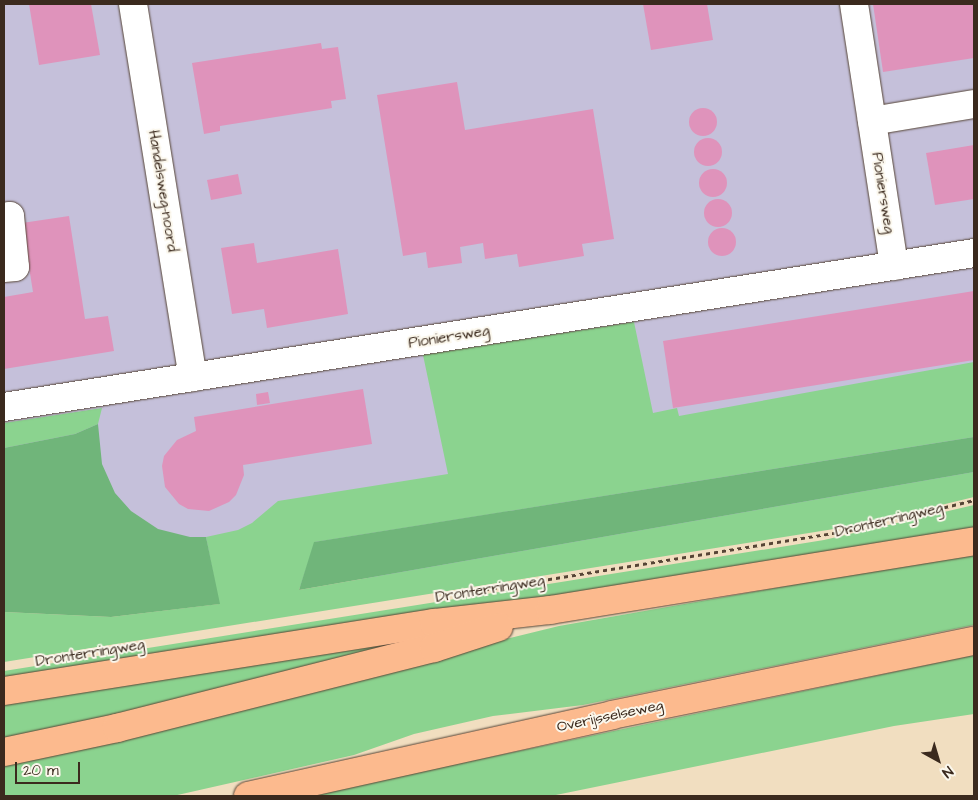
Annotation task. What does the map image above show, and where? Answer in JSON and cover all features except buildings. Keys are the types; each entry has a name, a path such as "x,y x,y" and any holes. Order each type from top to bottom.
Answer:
{"main road":[{"name":"Dronterringweg","path":"4,691 434,623 550,610 974,541"},
{"name":"Dronterringweg","path":"4,752 117,728 434,648 550,610"},
{"name":"Overijsselseweg","path":"248,796 612,715 974,642"}],"street":[{"name":"Handelsweg-noord","path":"133,4 193,377"},
{"name":"Pioniersweg","path":"854,4 894,266"},
{"path":"872,121 974,104"},
{"path":"4,217 10,216 15,267 4,268"},
{"name":"Pioniersweg","path":"4,407 974,253"}],"path":[{"name":"Dronterringweg","path":"464,593 851,530 974,500"}],"shaded area":[{"path":"4,4 974,4 974,493 819,524 191,599 4,608"}],"green space":[{"path":"634,322 653,413 677,408 679,416 974,362 974,437 315,542 299,590 974,472 974,497 859,525 4,662 4,612 111,617 219,604 206,537 238,530 252,523 278,501 448,474 423,355"},
{"path":"102,408 98,424 75,434 4,448 4,423"},
{"path":"98,424 102,464 115,493 131,511 158,529 190,537 206,537 220,604 111,617 4,612 4,448 75,434"},
{"path":"974,437 974,472 299,590 314,542"},
{"path":"974,505 974,529 4,684 4,671 824,540"},
{"path":"974,553 974,625 583,705 493,716 414,734 354,755 173,796 4,796 4,761 559,626"},
{"path":"438,630 440,638 4,745 4,699"},
{"path":"974,655 974,714 894,726 551,796 305,796"}]}
